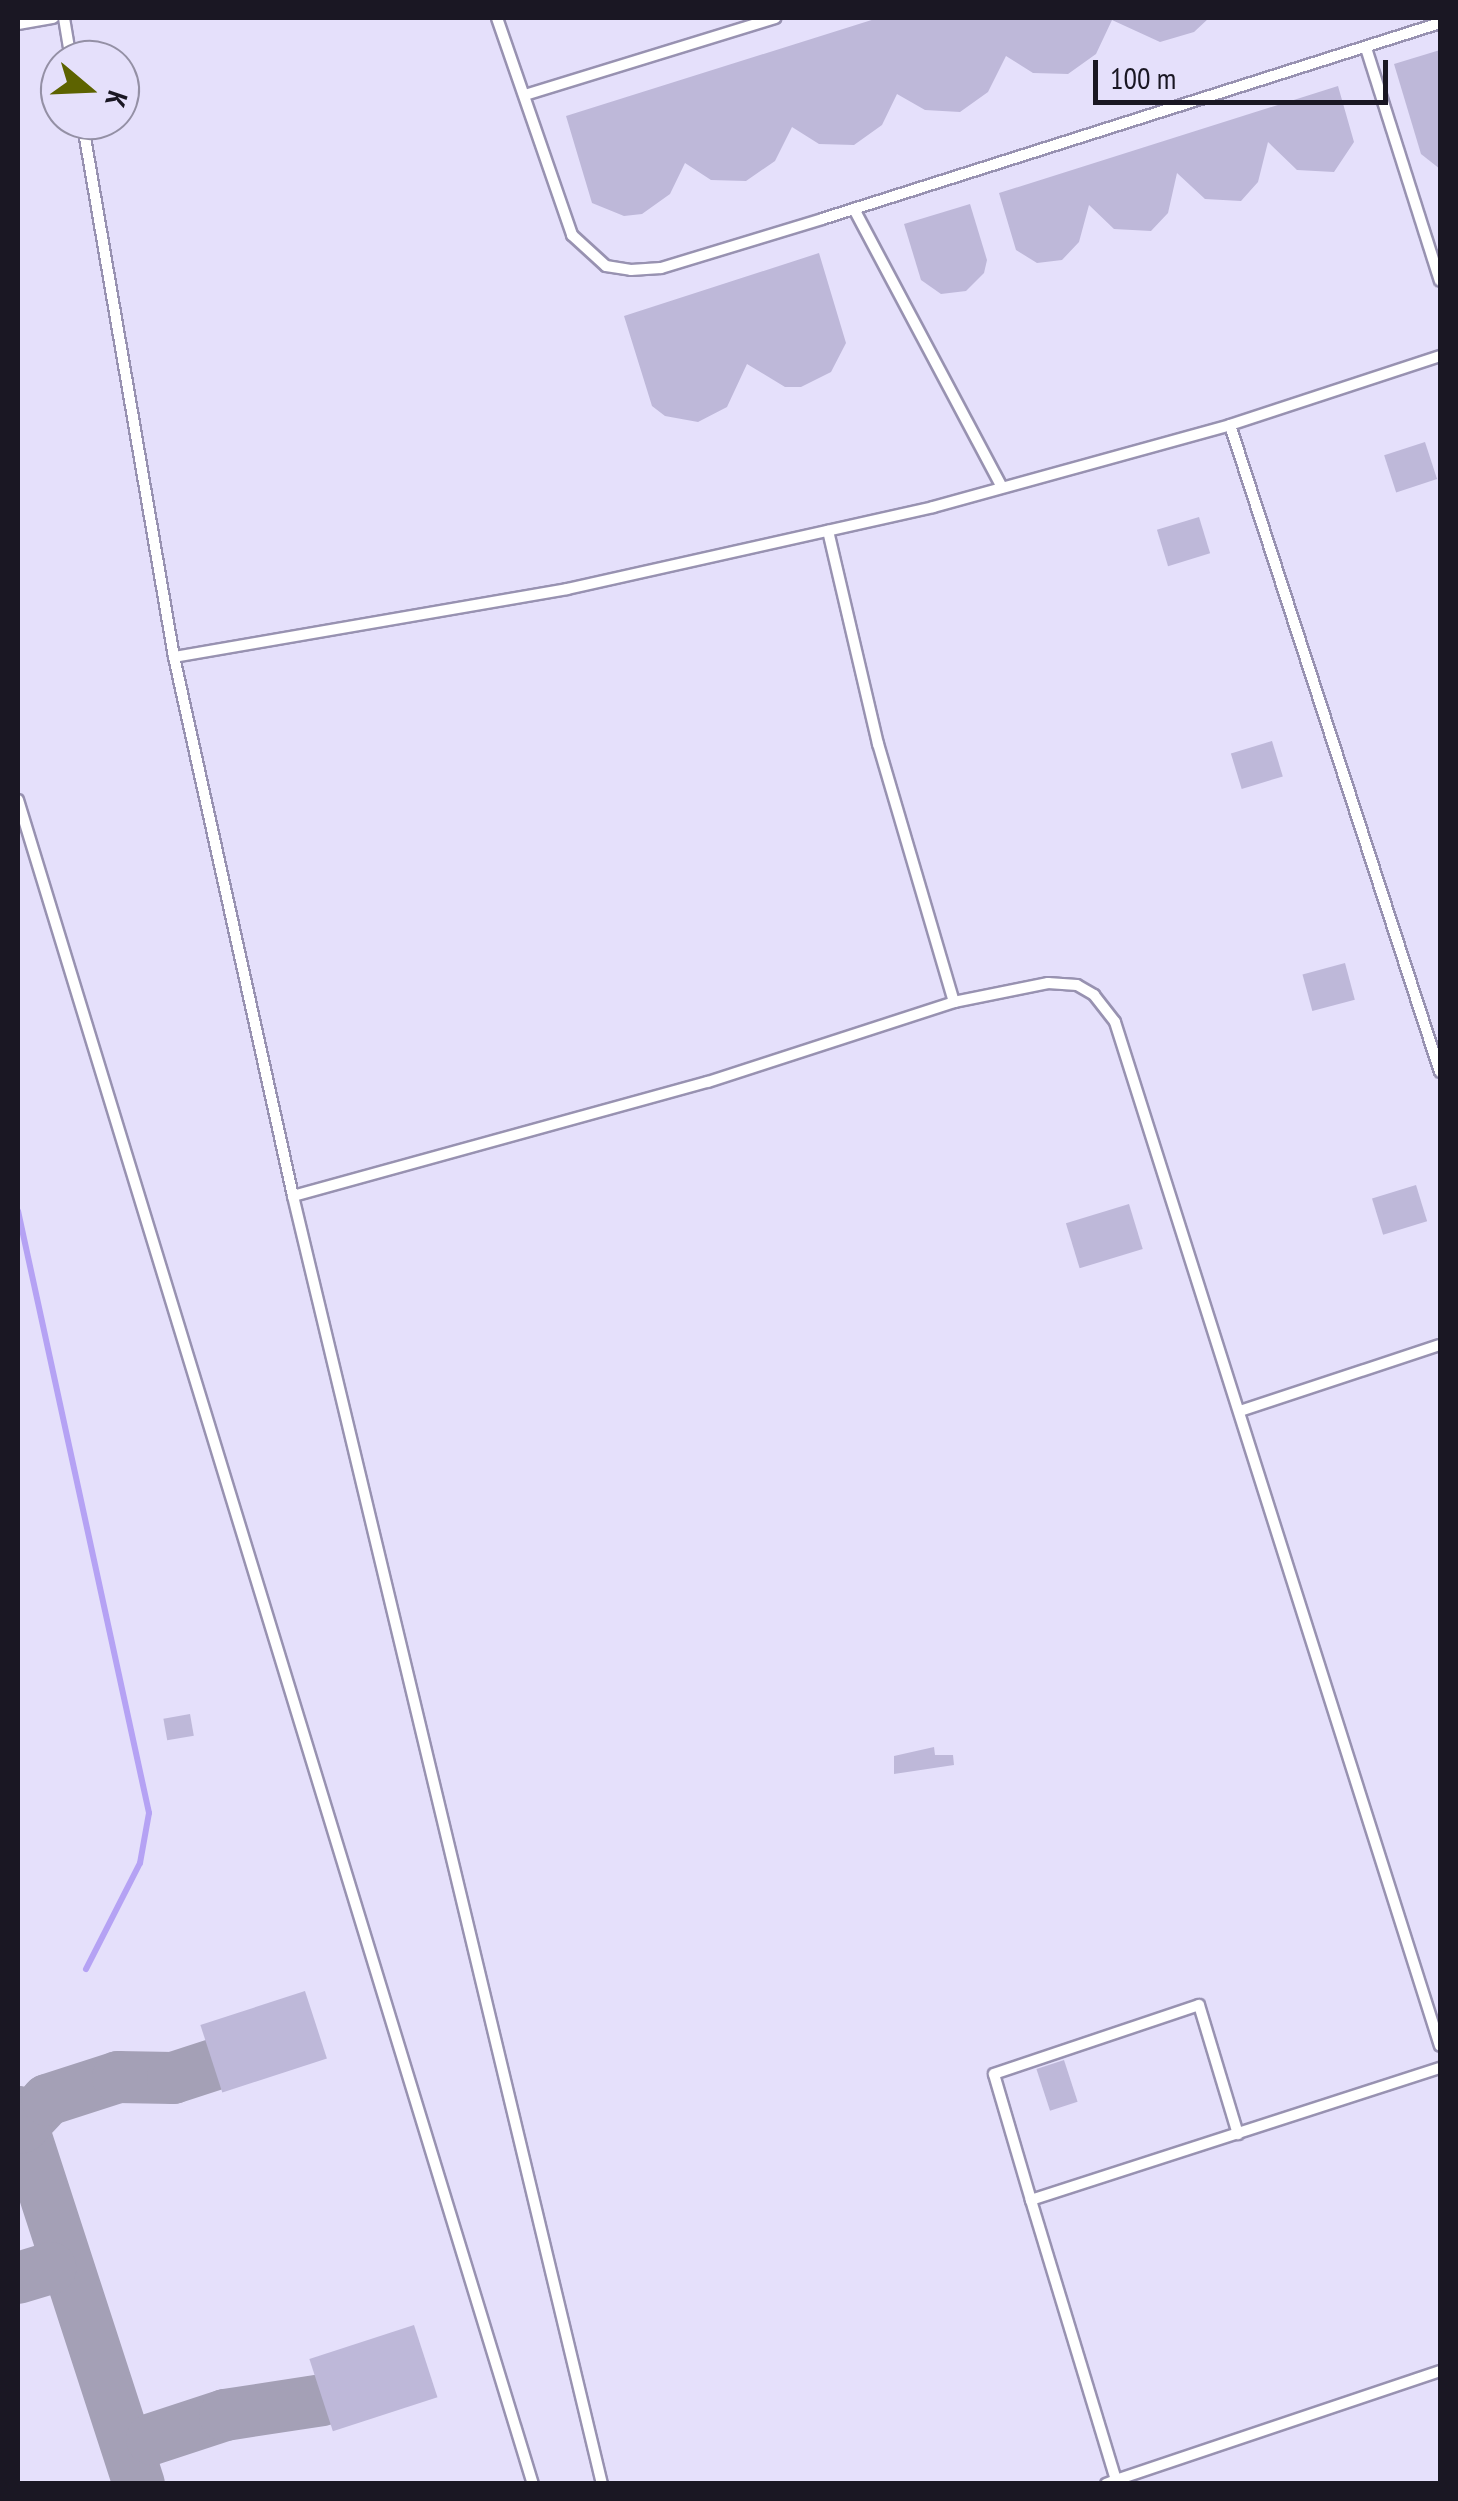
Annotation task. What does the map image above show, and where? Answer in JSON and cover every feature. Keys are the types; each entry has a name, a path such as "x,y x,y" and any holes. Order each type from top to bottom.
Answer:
{"lane":[{"path":"18,24 53,18"},
{"path":"497,18 572,235 606,266 661,268 1440,23"},
{"path":"525,95 776,18"},
{"path":"1366,48 1440,281"},
{"path":"85,140 174,657 293,1196 602,2484"},
{"path":"854,209 1000,486"},
{"path":"174,657 567,589 828,531 1230,425 1440,356"},
{"path":"1230,425 1440,1072"},
{"path":"828,531 878,744 954,1002"},
{"path":"18,800 533,2484"},
{"path":"293,1196 708,1082 954,1002 1048,983 1077,985 1094,995 1115,1022 1243,1410 1440,2046"},
{"path":"1243,1410 1440,1345"},
{"path":"1238,2134 1198,2004 994,2074 1111,2482 1440,2371"},
{"path":"1031,2200 1440,2068"}],"building":[{"path":"878,18 1209,18 1194,32 1160,42 1112,20 1096,54 1068,74 1033,73 1006,56 988,92 960,112 925,110 897,94 882,125 854,145 819,144 792,127 775,161 746,181 711,180 685,163 670,194 642,214 624,216 592,203 566,116"},
{"path":"1440,50 1440,169 1421,154 1394,64"},
{"path":"1338,86 1354,142 1334,172 1297,170 1268,142 1258,182 1241,201 1205,199 1177,173 1168,213 1151,231 1114,229 1089,205 1079,242 1062,260 1037,263 1016,250 999,193"},
{"path":"970,204 987,260 984,273 966,291 941,294 921,280 904,224"},
{"path":"819,253 846,343 831,372 801,387 785,387 747,364 727,407 698,422 665,416 652,406 624,316"},
{"path":"1425,442 1437,479 1396,492 1384,455"},
{"path":"1199,517 1210,553 1168,566 1157,530"},
{"path":"1272,741 1283,776 1242,789 1231,754"},
{"path":"1345,963 1355,1000 1312,1011 1302,974"},
{"path":"1416,1185 1427,1221 1383,1235 1372,1198"},
{"path":"1129,1204 1143,1249 1080,1268 1066,1223"},
{"path":"190,1714 194,1736 167,1740 163,1719"},
{"path":"934,1747 935,1755 953,1755 954,1765 894,1774 894,1756"},
{"path":"305,1991 327,2059 222,2093 200,2025"},
{"path":"1064,2060 1078,2102 1050,2111 1036,2069"},
{"path":"414,2325 437,2397 333,2431 309,2359"}],"waterway":[{"path":"18,1211 149,1813 140,1863 86,1969"}],"taxiway":[{"path":"18,2112 22,2127 47,2100 118,2077 173,2078 213,2065"},
{"path":"18,2112 139,2484"},
{"path":"18,2278 51,2268"},
{"path":"152,2439 225,2415 323,2400"}]}
